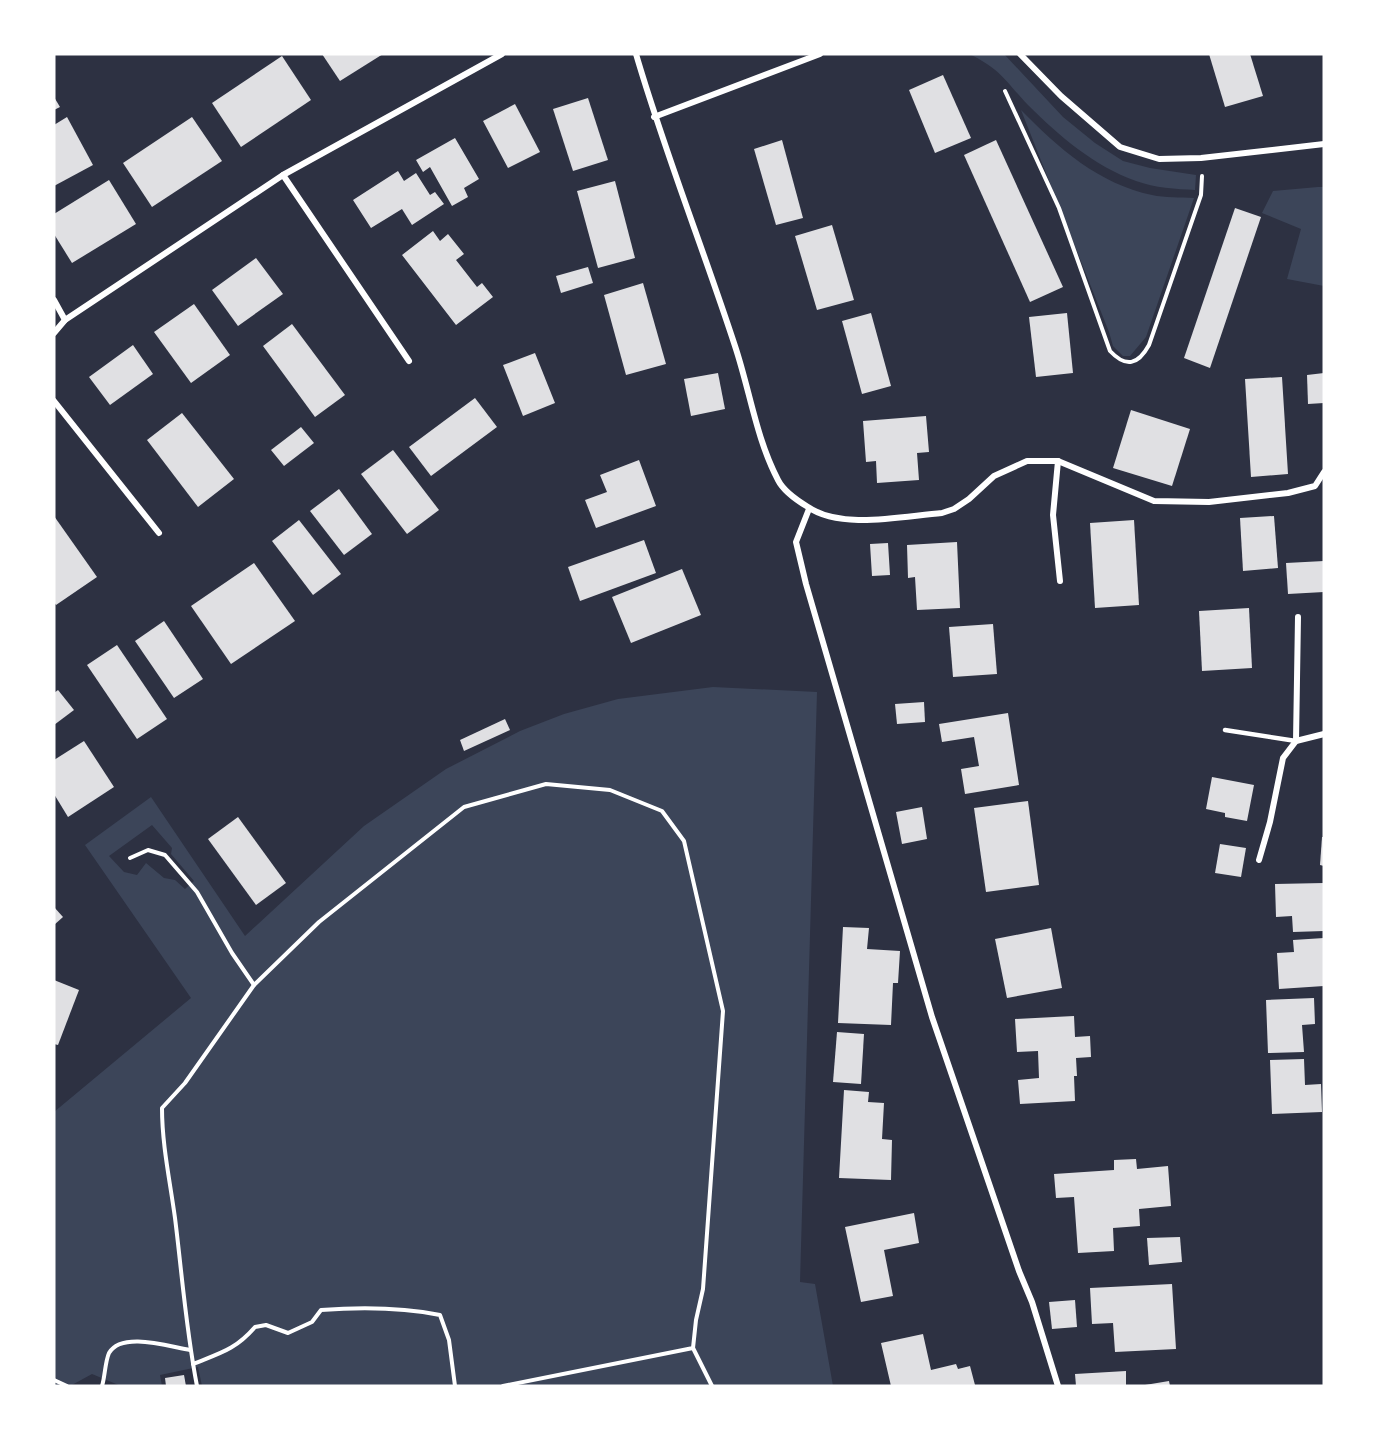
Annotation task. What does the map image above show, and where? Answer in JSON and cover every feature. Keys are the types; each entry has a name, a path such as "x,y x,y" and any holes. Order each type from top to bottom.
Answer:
{"street":[{"path":"54,333 65,320 282,175 502,54"},
{"path":"636,54 654,117 736,347 766,455 780,483 810,509 833,517 861,520 942,513 954,509 969,499 994,476 1027,461 1058,461 1154,501 1209,502 1288,492 1315,486 1324,472"},
{"path":"654,117 820,54"},
{"path":"1020,54 1061,96 1120,147 1159,159 1201,158 1324,144"},
{"path":"282,175 409,361"},
{"path":"54,300 65,320"},
{"path":"54,401 159,533"},
{"path":"1058,461 1053,515 1060,581"},
{"path":"810,509 796,542 806,584 932,1017 1019,1271 1032,1302 1058,1386"},
{"path":"1259,860 1270,822 1283,758 1296,741 1298,617"},
{"path":"1296,741 1324,734"}],"lane":[{"path":"1225,730 1296,741"}],"path":[{"path":"1005,91 1059,208 1110,351 1125,363 1143,356 1149,345 1201,195"},
{"path":"197,1386 190,1350 162,1130 162,1108 185,1083 254,985 320,922 464,807 546,784 610,790 662,811 684,841 723,1011 703,1289 693,1348 712,1386"},
{"path":"130,858 148,850 165,855 197,892 232,953 254,985"},
{"path":"193,1364 230,1350 255,1327 266,1325 288,1333 312,1322 321,1310 364,1307 413,1310 440,1316 449,1340 455,1386"},
{"path":"103,1386 110,1353 122,1343 143,1341 190,1350"},
{"path":"503,1386 693,1348"},
{"path":"54,1380 67,1386"}],"shaded area":[{"path":"969,54 1004,54 1063,117 1095,143 1123,161 1196,175 1195,190 1165,188 1143,183 1121,175 1092,159 1052,128 996,70"},
{"path":"1021,110 1080,163 1114,182 1152,195 1194,198 1146,337 1130,356 1123,356 1113,346"},
{"path":"1324,187 1324,286 1287,279 1301,229 1262,213 1273,191"},
{"path":"713,687 817,692 800,1282 815,1284 833,1386 202,1386 198,1367 160,1375 162,1386 121,1386 92,1374 70,1386 54,1386 54,1112 191,998 85,845 151,797 245,936 364,826 446,769 520,731 564,714 618,699","holes":["152,825 172,848 171,854 194,881 185,889 175,880 164,878 146,863 137,875 124,872 109,856"]}],"building":[{"path":"322,54 383,54 340,81"},
{"path":"1209,54 1250,54 1263,96 1225,107"},
{"path":"282,56 311,100 241,147 212,103"},
{"path":"943,75 971,138 935,153 909,90"},
{"path":"54,97 60,107 54,110"},
{"path":"588,98 608,160 573,171 553,109"},
{"path":"515,104 540,152 508,168 483,121"},
{"path":"67,117 93,165 54,186 54,125"},
{"path":"192,117 222,161 152,207 123,163"},
{"path":"455,138 479,179 464,188 468,197 452,206 430,167 423,172 416,160"},
{"path":"782,140 803,218 776,225 754,149"},
{"path":"996,140 1063,287 1030,302 964,155"},
{"path":"398,171 404,181 416,173 430,195 435,192 444,204 412,225 402,209 371,228 353,200"},
{"path":"109,180 136,224 72,263 54,234 54,214"},
{"path":"615,181 635,258 598,268 577,191"},
{"path":"1235,208 1261,217 1210,368 1184,358"},
{"path":"832,225 854,300 817,310 795,236"},
{"path":"433,231 440,241 448,234 464,254 456,260 477,287 482,283 493,297 456,325 402,255"},
{"path":"256,258 283,294 238,326 212,290"},
{"path":"588,267 593,283 561,293 556,276"},
{"path":"643,283 666,364 626,375 604,295"},
{"path":"194,304 230,355 191,383 154,332"},
{"path":"871,313 891,386 862,394 842,321"},
{"path":"1067,313 1073,373 1036,377 1029,317"},
{"path":"292,324 345,395 315,417 263,346"},
{"path":"133,345 153,374 110,405 89,377"},
{"path":"535,353 555,403 523,416 503,365"},
{"path":"718,373 725,409 691,416 684,379"},
{"path":"1324,373 1324,403 1308,404 1307,375"},
{"path":"1282,377 1288,474 1251,477 1245,379"},
{"path":"475,398 497,427 431,476 409,447"},
{"path":"1131,410 1190,429 1172,486 1113,468"},
{"path":"182,413 234,479 198,507 147,440"},
{"path":"926,416 929,452 917,453 919,480 877,483 876,461 866,462 863,421"},
{"path":"301,427 314,443 284,466 271,450"},
{"path":"393,450 439,510 407,534 361,474"},
{"path":"639,460 656,506 596,528 585,500 607,492 600,475"},
{"path":"339,489 372,534 344,555 310,511"},
{"path":"54,516 97,577 56,605 54,602"},
{"path":"1274,516 1278,568 1243,571 1240,518"},
{"path":"299,520 341,574 313,595 272,541"},
{"path":"1134,520 1139,605 1095,608 1090,523"},
{"path":"644,540 656,573 580,601 568,567"},
{"path":"957,542 960,608 917,610 915,577 908,578 907,545"},
{"path":"888,543 890,575 872,576 870,544"},
{"path":"1324,561 1324,592 1288,594 1286,563"},
{"path":"254,563 295,621 231,664 191,606"},
{"path":"682,569 701,615 631,643 612,597"},
{"path":"1249,608 1252,668 1202,671 1199,611"},
{"path":"164,621 203,679 174,698 135,641"},
{"path":"993,624 997,674 953,677 949,627"},
{"path":"117,645 167,719 137,739 87,665"},
{"path":"58,690 74,710 54,725 54,693"},
{"path":"924,702 925,722 897,724 895,704"},
{"path":"1008,713 1019,785 965,794 961,769 979,766 974,737 942,742 939,724"},
{"path":"505,719 510,730 464,751 460,740"},
{"path":"84,741 114,787 68,817 54,794 54,760"},
{"path":"1212,777 1254,785 1247,821 1225,817 1225,813 1206,809"},
{"path":"1028,801 1039,885 986,892 974,808"},
{"path":"922,807 927,839 902,844 896,812"},
{"path":"238,817 286,883 256,905 208,839"},
{"path":"1322,837 1324,837 1324,866 1320,865"},
{"path":"1220,844 1246,848 1241,877 1215,873"},
{"path":"1324,883 1324,931 1293,932 1292,916 1276,917 1275,884"},
{"path":"54,907 63,917 54,925"},
{"path":"843,927 869,928 867,949 900,951 898,983 893,983 891,1025 838,1023"},
{"path":"1051,928 1062,988 1007,998 995,939"},
{"path":"1324,938 1324,986 1279,989 1277,953 1294,952 1293,940"},
{"path":"54,980 79,990 58,1045 54,1044"},
{"path":"1314,998 1315,1024 1302,1025 1304,1052 1268,1053 1266,1000"},
{"path":"1074,1016 1075,1037 1090,1036 1091,1057 1076,1058 1075,1101 1020,1104 1018,1080 1039,1078 1038,1051 1017,1052 1015,1019"},
{"path":"837,1032 864,1034 861,1084 833,1082"},
{"path":"1304,1059 1305,1085 1321,1084 1322,1112 1272,1114 1270,1060"},
{"path":"844,1090 869,1092 868,1102 884,1103 882,1139 892,1140 891,1180 839,1178"},
{"path":"1136,1159 1137,1169 1168,1166 1171,1206 1139,1209 1140,1226 1113,1228 1114,1251 1078,1253 1074,1197 1056,1198 1054,1174 1114,1170 1114,1160"},
{"path":"914,1213 919,1243 884,1250 893,1296 861,1302 845,1227"},
{"path":"1180,1237 1182,1262 1149,1265 1147,1238"},
{"path":"1172,1284 1176,1349 1115,1352 1113,1323 1092,1324 1090,1288"},
{"path":"1075,1300 1077,1327 1052,1329 1049,1302"},
{"path":"923,1334 931,1370 956,1364 958,1369 970,1366 975,1385 891,1386 881,1343"},
{"path":"1126,1371 1126,1386 1076,1386 1075,1374"},
{"path":"184,1375 186,1386 166,1386 165,1378"},
{"path":"1169,1381 1170,1386 1145,1386 1145,1385"}]}
